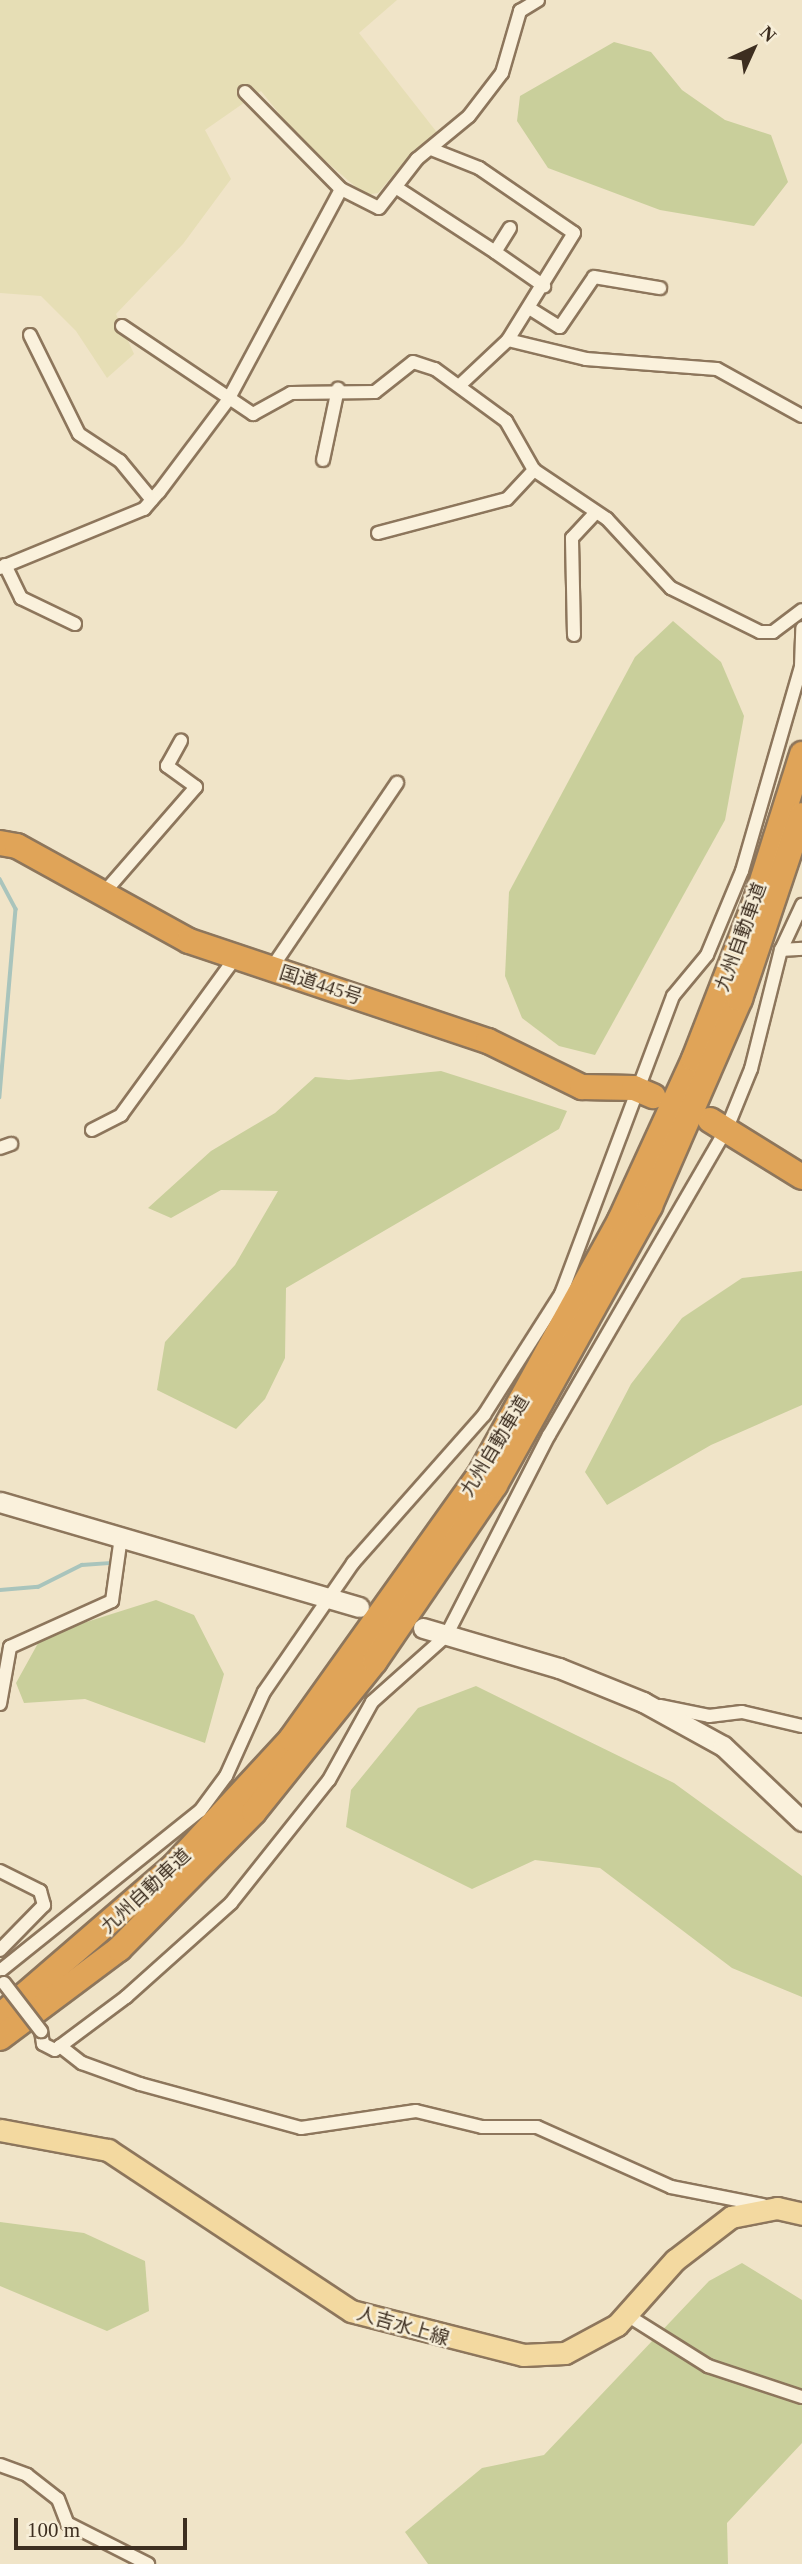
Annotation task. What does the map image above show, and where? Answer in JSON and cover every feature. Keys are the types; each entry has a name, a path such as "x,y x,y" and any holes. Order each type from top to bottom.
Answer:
{"highway":[{"name":"九州自動車道","path":"0,2016 174,1866 290,1739 480,1474 614,1232 694,1059 757,897 802,754"},
{"name":"九州自動車道","path":"0,2038 119,1948 254,1812 375,1661 495,1485 650,1206 740,999 802,815"},
{"name":"国道445号","path":"0,843 17,846 189,941 488,1041 582,1087 643,1092"},
{"path":"718,1124 802,1177"}],"main road":[{"name":"人吉水上線","path":"0,2130 108,2150 175,2189 296,2279 351,2311 410,2332 523,2355 565,2353 627,2315 675,2260 731,2217 777,2208 802,2214"}],"street":[{"path":"245,92 341,189 379,208 502,74 520,11 538,0"},
{"path":"431,149 478,169 570,228 576,239 508,340 460,385"},
{"path":"397,188 544,286"},
{"path":"75,624 21,598 2,566 152,500 228,400 341,189"},
{"path":"495,252 510,228"},
{"path":"529,308 560,327 594,277 660,288"},
{"path":"122,326 228,400 253,414 291,393 338,389 375,392 413,362 460,385 506,421 534,470 596,512 671,588 721,616 773,632 802,610"},
{"path":"30,335 79,434 121,461 152,500"},
{"path":"508,340 586,359 717,369 802,416"},
{"path":"323,460 338,389"},
{"path":"377,533 507,499 534,470"},
{"path":"574,635 572,538 596,512"},
{"path":"802,628 801,666 742,872 707,955 673,996 643,1092 561,1294 484,1415 330,1597 264,1692 226,1776 200,1811 1,1977 41,2031 49,2050 60,2046 125,1997 230,1903 329,1780 372,1702 446,1636 549,1435 718,1124 751,1069 781,950 802,905"},
{"path":"103,895 196,787 167,766 181,741"},
{"path":"271,969 397,783"},
{"path":"781,950 802,949"},
{"path":"92,1130 121,1115 236,957"},
{"path":"0,1502 359,1607"},
{"path":"0,1704 10,1647 112,1601 121,1537"},
{"path":"423,1628 559,1668 643,1702 723,1746 802,1821"},
{"path":"643,1702 709,1717 742,1712 802,1726"},
{"path":"0,1871 40,1891 44,1905 0,1950"},
{"path":"60,2046 82,2063 140,2084 301,2128 416,2111 482,2127 537,2127 671,2187 777,2208"},
{"path":"627,2315 708,2366 802,2398"},
{"path":"0,2465 27,2476 58,2499 67,2523 148,2564"}],"shaded area":[{"path":"0,0 397,0 359,33 439,135 415,149 378,193 365,195 298,137 261,91 205,130 231,179 183,244 116,314 134,354 107,378 76,331 41,296 0,293"}],"green space":[{"path":"614,42 651,52 682,90 725,120 771,135 788,182 754,226 660,210 548,168 517,121 520,96"},
{"path":"673,621 721,662 744,716 725,820 595,1055 559,1046 522,1018 505,976 509,892 635,657"},
{"path":"441,1071 567,1111 559,1129 286,1288 285,1358 265,1399 236,1429 157,1390 165,1342 235,1265 278,1191 221,1190 171,1218 148,1208 211,1151 275,1113 315,1077 349,1080"},
{"path":"802,1271 802,1405 711,1445 607,1505 585,1472 631,1384 682,1318 742,1278"},
{"path":"156,1600 194,1615 224,1674 205,1743 85,1699 24,1703 16,1683 42,1636"},
{"path":"476,1686 674,1783 802,1876 802,1997 732,1968 600,1868 535,1860 472,1889 346,1827 351,1790 418,1708"},
{"path":"0,2222 84,2233 145,2261 149,2311 107,2331 0,2286"},
{"path":"742,2263 802,2300 802,2443 727,2523 728,2564 428,2564 405,2532 482,2468 544,2455 709,2281"}],"waterway":[{"path":"0,879 16,909 0,1097"},
{"path":"0,1590 38,1587 82,1565 112,1563"}]}
